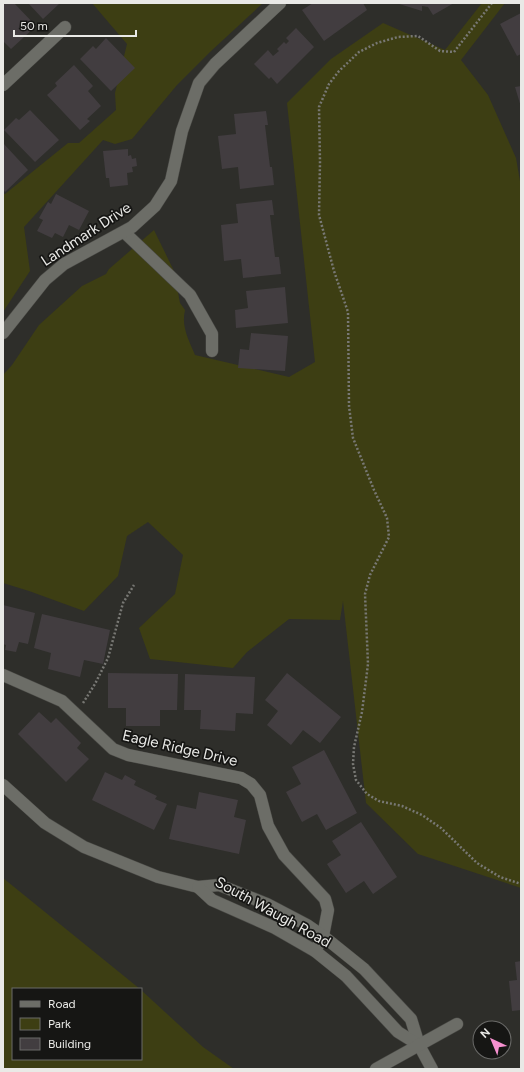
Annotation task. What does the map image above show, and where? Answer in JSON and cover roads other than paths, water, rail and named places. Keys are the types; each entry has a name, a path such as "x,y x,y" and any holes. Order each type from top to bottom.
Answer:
{"street":[{"name":"Landmark Drive","path":"3,333 45,280 64,264 132,227 155,206 170,181 182,131 199,83 215,64 280,3"},
{"path":"4,83 65,27"},
{"path":"124,232 190,296 212,334 212,352"},
{"name":"Eagle Ridge Drive","path":"3,675 62,701 113,749 128,755 241,778 251,784 260,795 268,826 284,854 325,899 328,910 323,936 315,951"},
{"name":"South Waugh Road","path":"3,785 45,823 84,847 158,877 198,887 219,885 274,907 307,925 323,936 364,970 411,1018 419,1045 432,1069"},
{"name":"South Waugh Road","path":"198,887 212,900 275,928 315,951 346,976 398,1032 419,1045"},
{"path":"376,1069 457,1024"}]}
